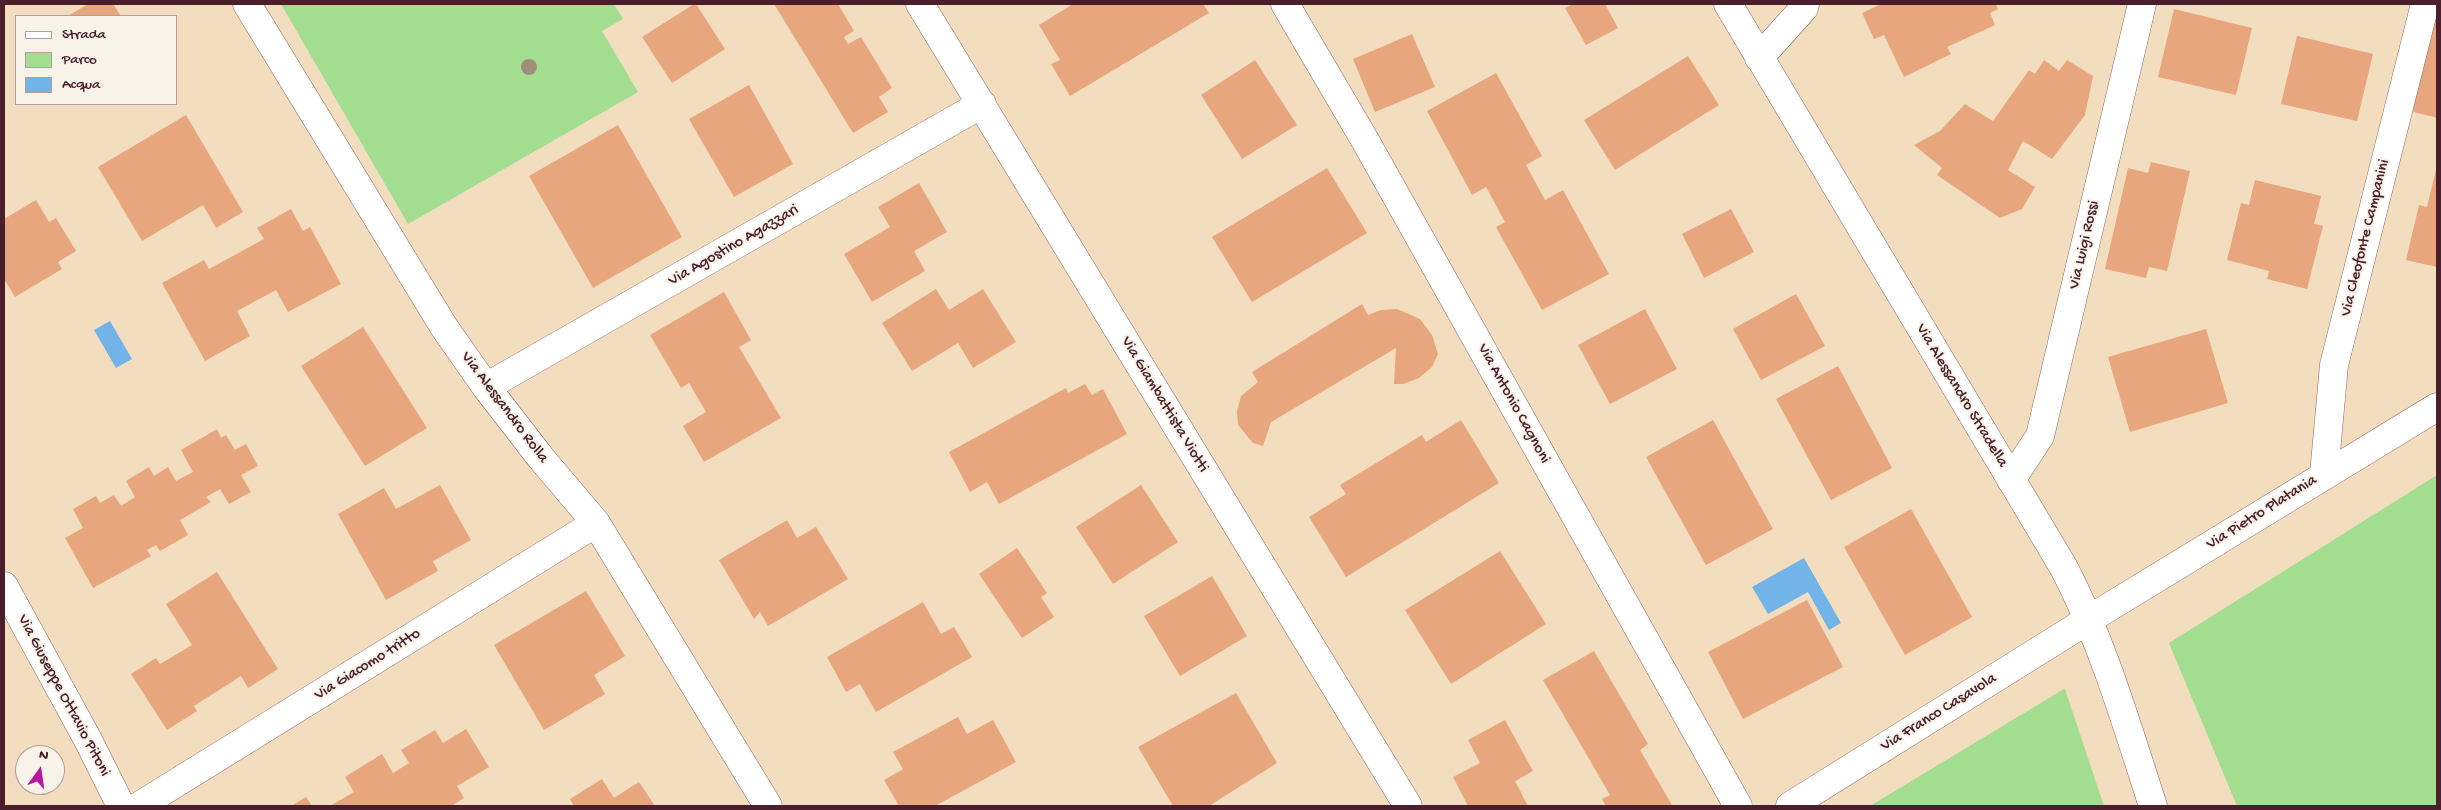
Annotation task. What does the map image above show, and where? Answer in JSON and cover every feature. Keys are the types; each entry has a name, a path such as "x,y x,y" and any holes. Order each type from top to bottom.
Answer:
{"street":[{"name":"Via Alessandro Rolla","path":"246,4 444,327 486,387 541,458 596,523 768,806"},
{"name":"Via Giambattista Viotti","path":"920,4 1408,806"},
{"name":"Via Antonio Cagnoni","path":"1285,4 1370,150 1738,806"},
{"name":"Via Alessandro Stradella","path":"1728,4 2064,568 2082,602 2110,675 2153,806"},
{"path":"1760,58 1804,8 1805,4"},
{"name":"Via Luigi Rossi","path":"2011,480 2040,436 2142,4"},
{"name":"Via Cleofonte Campanini","path":"2324,474 2334,365 2426,4"},
{"name":"Via Agostino Agazzari","path":"486,387 982,104"},
{"name":"Via Pietro Platania","path":"2088,620 2324,474 2437,407"},
{"name":"Via Giacomo tritto","path":"139,806 596,523"},
{"name":"Via Giuseppe Ottavio Pitoni","path":"4,586 88,740 121,806"},
{"name":"Via Franco Casavola","path":"1790,806 2088,620"}],"green space":[{"path":"281,4 614,4 623,19 602,31 638,92 408,224"},
{"path":"2437,475 2437,806 2237,806 2169,643"},
{"path":"2064,689 2104,806 1870,806"}],"water":[{"path":"110,321 132,359 116,368 94,330"},
{"path":"1804,558 1841,623 1829,630 1808,592 1768,614 1752,587"}],"building":[{"path":"88,4 113,4 120,15 70,15"},
{"path":"696,4 725,49 672,83 642,37"},
{"path":"774,4 838,4 854,31 844,37 848,44 861,37 892,88 879,97 888,112 853,133"},
{"path":"1073,4 1203,4 1209,13 1070,96 1051,64 1060,60 1039,25"},
{"path":"1573,4 1605,4 1618,28 1586,45 1565,8"},
{"path":"1881,4 1996,4 1998,9 1990,13 1995,25 1947,47 1951,54 1904,77 1884,35 1874,39 1862,13"},
{"path":"2437,7 2437,118 2410,111"},
{"path":"2174,9 2252,28 2236,95 2158,77"},
{"path":"1412,34 1435,87 1375,112 1353,59"},
{"path":"2297,36 2373,54 2357,121 2281,104"},
{"path":"1688,56 1719,105 1615,170 1584,120"},
{"path":"1255,60 1297,125 1242,159 1201,95"},
{"path":"2044,60 2059,71 2067,60 2093,76 2085,115 2052,159 2023,141 2008,170 2035,187 2022,209 2000,218 1937,175 1942,168 1914,145 1940,131 1965,104 1993,121 2029,70 2035,74"},
{"path":"1496,73 1542,156 1526,165 1545,200 1563,190 1609,274 1542,310 1496,227 1505,222 1486,187 1472,195 1427,111"},
{"path":"749,85 793,164 734,197 689,119"},
{"path":"186,115 243,212 216,228 203,205 142,241 98,167"},
{"path":"618,125 682,237 593,288 529,176"},
{"path":"2151,162 2190,171 2167,271 2149,267 2146,278 2105,269 2128,168 2148,173"},
{"path":"2437,165 2437,267 2406,260 2419,205 2427,207"},
{"path":"1327,168 1367,233 1252,302 1212,237"},
{"path":"2255,180 2321,196 2314,224 2323,226 2307,289 2267,279 2269,271 2227,260 2241,203 2249,205"},
{"path":"919,183 947,232 914,251 925,271 872,302 844,254 890,227 878,207"},
{"path":"36,200 49,222 56,218 76,251 58,262 62,269 15,297 4,279 4,219"},
{"path":"291,209 303,231 310,227 341,284 288,312 276,290 237,311 250,336 205,361 162,283 204,260 209,269 264,239 257,228"},
{"path":"1731,209 1754,252 1704,278 1682,234"},
{"path":"936,289 949,310 983,289 1016,342 973,368 958,343 912,371 882,323"},
{"path":"724,292 751,340 739,347 781,418 704,462 683,426 706,412 689,383 681,388 650,335"},
{"path":"1796,294 1825,346 1761,380 1733,329"},
{"path":"1362,304 1368,315 1381,310 1397,309 1420,319 1432,335 1438,354 1432,367 1419,378 1403,384 1394,384 1396,348 1271,422 1263,446 1253,443 1238,425 1237,411 1241,396 1258,382 1252,372"},
{"path":"1645,309 1677,369 1610,404 1578,345"},
{"path":"363,327 427,428 365,466 301,366"},
{"path":"2206,329 2228,403 2130,432 2108,357"},
{"path":"1838,366 1892,468 1831,500 1776,399"},
{"path":"1085,384 1092,395 1103,389 1127,434 999,504 987,482 970,492 949,452 1066,388 1068,393"},
{"path":"1461,420 1499,483 1346,577 1309,517 1346,494 1340,485 1422,435 1426,442"},
{"path":"1713,420 1773,529 1706,565 1646,457"},
{"path":"217,429 221,438 226,435 235,450 246,444 258,466 241,475 251,492 229,504 220,489 206,497 211,502 180,520 188,535 160,551 156,545 147,550 151,556 93,588 65,538 83,528 73,509 96,496 100,503 114,495 121,506 135,497 126,481 149,467 154,476 168,467 176,481 193,472 181,450"},
{"path":"440,485 471,540 433,561 438,571 386,600 338,514 384,488 396,509"},
{"path":"1141,485 1178,542 1113,584 1076,527"},
{"path":"1911,509 1972,617 1905,655 1844,547"},
{"path":"787,520 797,538 816,527 848,579 768,626 760,612 754,619 719,560"},
{"path":"1017,548 1047,593 1041,597 1054,617 1022,638 979,574"},
{"path":"1500,551 1546,624 1451,684 1405,610"},
{"path":"217,572 278,669 248,688 241,676 194,706 197,711 167,730 131,674 156,658 160,664 192,645 166,604"},
{"path":"1212,576 1247,636 1180,676 1144,616"},
{"path":"586,591 625,656 594,675 605,694 544,730 494,645"},
{"path":"1807,600 1843,667 1743,719 1708,652"},
{"path":"923,602 941,634 954,627 972,657 876,712 860,684 846,692 827,657"},
{"path":"1594,651 1648,744 1640,750 1672,805 1606,806 1602,799 1610,795 1543,680"},
{"path":"1236,693 1277,763 1209,806 1173,806 1138,747"},
{"path":"958,717 967,734 993,720 1016,762 935,806 899,806 884,780 903,769 893,752"},
{"path":"1505,720 1533,771 1515,781 1528,806 1468,806 1453,777 1480,763 1468,740"},
{"path":"466,729 489,767 457,786 464,798 451,806 330,806 354,792 345,777 382,754 393,773 409,763 401,750 435,730 443,743"},
{"path":"602,779 614,798 639,782 655,806 574,806 570,799"},
{"path":"306,797 312,806 291,806"}]}
